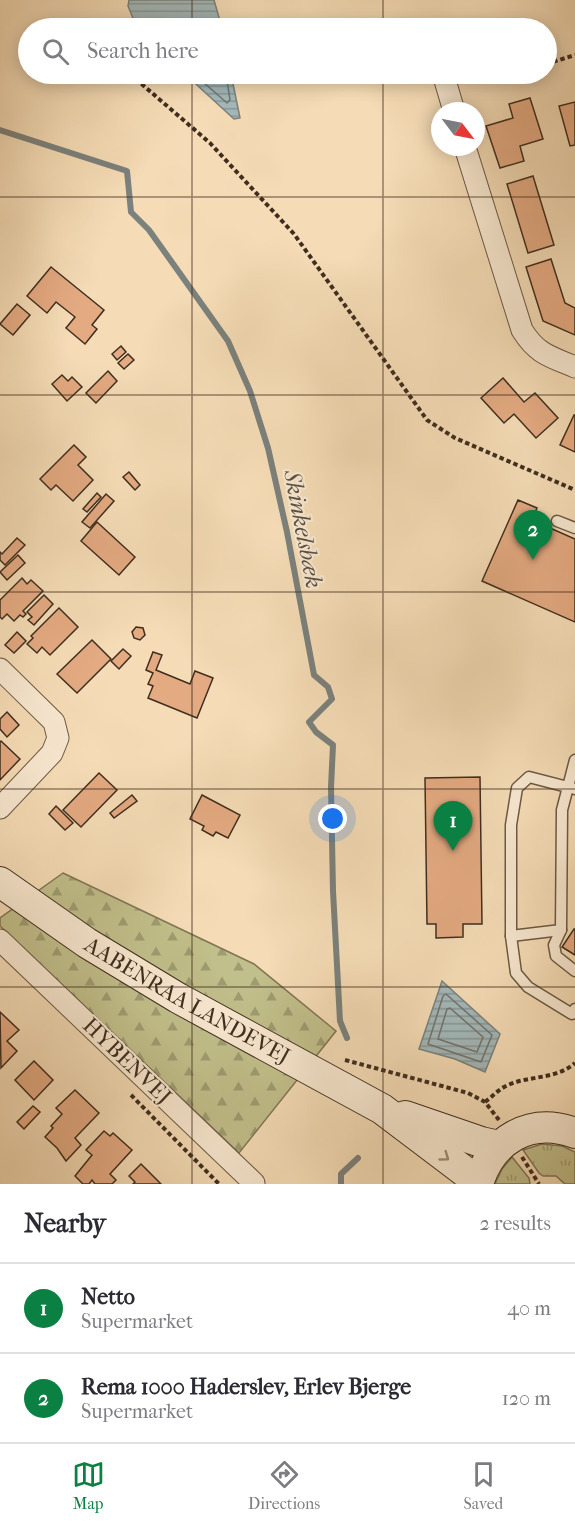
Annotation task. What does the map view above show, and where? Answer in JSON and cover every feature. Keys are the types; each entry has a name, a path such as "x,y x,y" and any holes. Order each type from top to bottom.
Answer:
{"main road":[{"name":"AABENRAA LANDEVEJ","path":"0,882 87,943 178,998 382,1109 478,1184"},
{"name":"AABENRAA LANDEVEJ","path":"382,1109 482,1142 506,1141"},
{"path":"478,1184 489,1157 511,1137 531,1129 573,1128"}],"street":[{"path":"446,84 451,102"},
{"path":"468,156 522,330 532,346 548,356 575,367"},
{"path":"0,669 54,722 58,738 52,753 0,808"},
{"name":"HYBENVEJ","path":"0,940 254,1183"}],"lane":[{"path":"557,521 575,528"},
{"path":"575,760 571,788 562,810 561,930 554,945 556,956 575,971"},
{"path":"571,788 529,777 518,788 511,825 512,936 516,973 528,987 574,1013"},
{"path":"512,936 561,930"}],"path":[{"path":"557,61 575,55"},
{"path":"142,84 210,143 294,234 427,420 455,438 575,490"},
{"path":"335,1058 468,1093 485,1102 506,1141 539,1184"},
{"path":"485,1102 509,1084 556,1075 575,1063"}],"green space":[{"path":"63,873 254,964 336,1031 239,1153 0,926 0,918"},
{"path":"542,1144 562,1146 575,1152 575,1184 565,1184 556,1176 543,1176 539,1173 523,1150"},
{"path":"512,1157 529,1178 530,1184 495,1184 502,1169"}],"water":[{"path":"129,0 214,0 219,18 133,18 128,6"},
{"path":"196,84 233,84 240,118 234,119"},
{"path":"442,981 500,1034 485,1072 455,1059 419,1049"}],"building":[{"path":"530,98 543,139 520,146 524,161 500,168 486,126 513,118 509,104"},
{"path":"575,102 575,145 570,146 559,106"},
{"path":"533,176 554,245 528,253 507,184"},
{"path":"551,259 565,303 575,308 575,335 543,321 526,267"},
{"path":"51,267 104,310 92,325 97,329 85,344 66,328 75,317 56,302 47,313 27,296"},
{"path":"17,304 30,315 13,335 0,324"},
{"path":"121,346 126,352 117,360 112,354"},
{"path":"128,354 134,360 124,369 118,363"},
{"path":"108,371 117,381 96,403 86,393"},
{"path":"62,375 68,381 72,377 82,387 67,401 52,384"},
{"path":"503,378 524,402 535,393 558,418 536,438 514,414 504,423 481,398"},
{"path":"575,415 575,452 560,445"},
{"path":"74,445 86,457 78,465 93,480 73,501 56,485 51,490 40,479"},
{"path":"129,472 140,485 135,490 123,477"},
{"path":"97,493 101,497 87,512 83,509"},
{"path":"106,494 114,501 90,528 82,522"},
{"path":"518,500 537,508 532,520 575,539 575,622 482,581"},
{"path":"97,522 135,557 119,575 81,541"},
{"path":"17,538 25,545 5,565 0,560 0,552 2,554"},
{"path":"18,555 25,563 7,580 0,572"},
{"path":"22,578 27,584 31,580 43,591 23,611 26,614 23,617 20,615 14,621 7,614 2,619 0,600"},
{"path":"44,595 53,604 34,625 28,620 32,617 27,612"},
{"path":"59,608 78,627 50,655 42,647 37,653 27,644 33,638 31,636"},
{"path":"136,627 143,628 145,635 140,640 134,638 132,632"},
{"path":"17,632 26,641 14,653 5,645"},
{"path":"92,640 111,659 77,693 57,674"},
{"path":"123,649 131,656 119,669 111,661"},
{"path":"153,652 162,655 156,670 190,684 195,671 213,678 197,718 148,698 153,686 148,684 153,673 146,670"},
{"path":"7,712 19,725 7,737 0,729 0,719"},
{"path":"0,742 20,759 0,780"},
{"path":"99,773 117,790 81,827 63,810"},
{"path":"480,777 482,924 463,924 463,937 436,938 436,924 427,924 425,778"},
{"path":"132,795 137,801 114,818 110,813"},
{"path":"202,795 240,815 228,838 216,832 213,836 202,830 204,826 190,819"},
{"path":"56,806 73,823 65,830 49,814"},
{"path":"575,929 575,955 562,947"},
{"path":"0,1012 19,1030 7,1041 17,1051 1,1068"},
{"path":"34,1061 53,1080 34,1100 15,1080"},
{"path":"75,1090 99,1113 75,1138 81,1145 66,1161 45,1137 62,1114 56,1108"},
{"path":"33,1106 40,1112 24,1129 17,1122"},
{"path":"104,1131 110,1136 113,1133 132,1150 110,1174 116,1180 112,1184 95,1184 92,1180 89,1184 83,1184 75,1176 92,1155 86,1150"},
{"path":"141,1164 161,1184 133,1184 135,1182 129,1176"}],"waterway":[{"name":"Skinkelsbæk","path":"0,130 127,171 131,212 149,230 228,341 250,391 268,448 287,532 314,675 328,687 332,699 309,722 316,732 333,745 331,787 333,891 340,1021 347,1038"},
{"name":"Skinkelsbæk","path":"341,1184 341,1174 358,1158"}],"place":[{"name":"Rema 1000 Haderslev, Erlev Bjerge","path":"533,560"},
{"name":"Netto","path":"453,851"}]}
